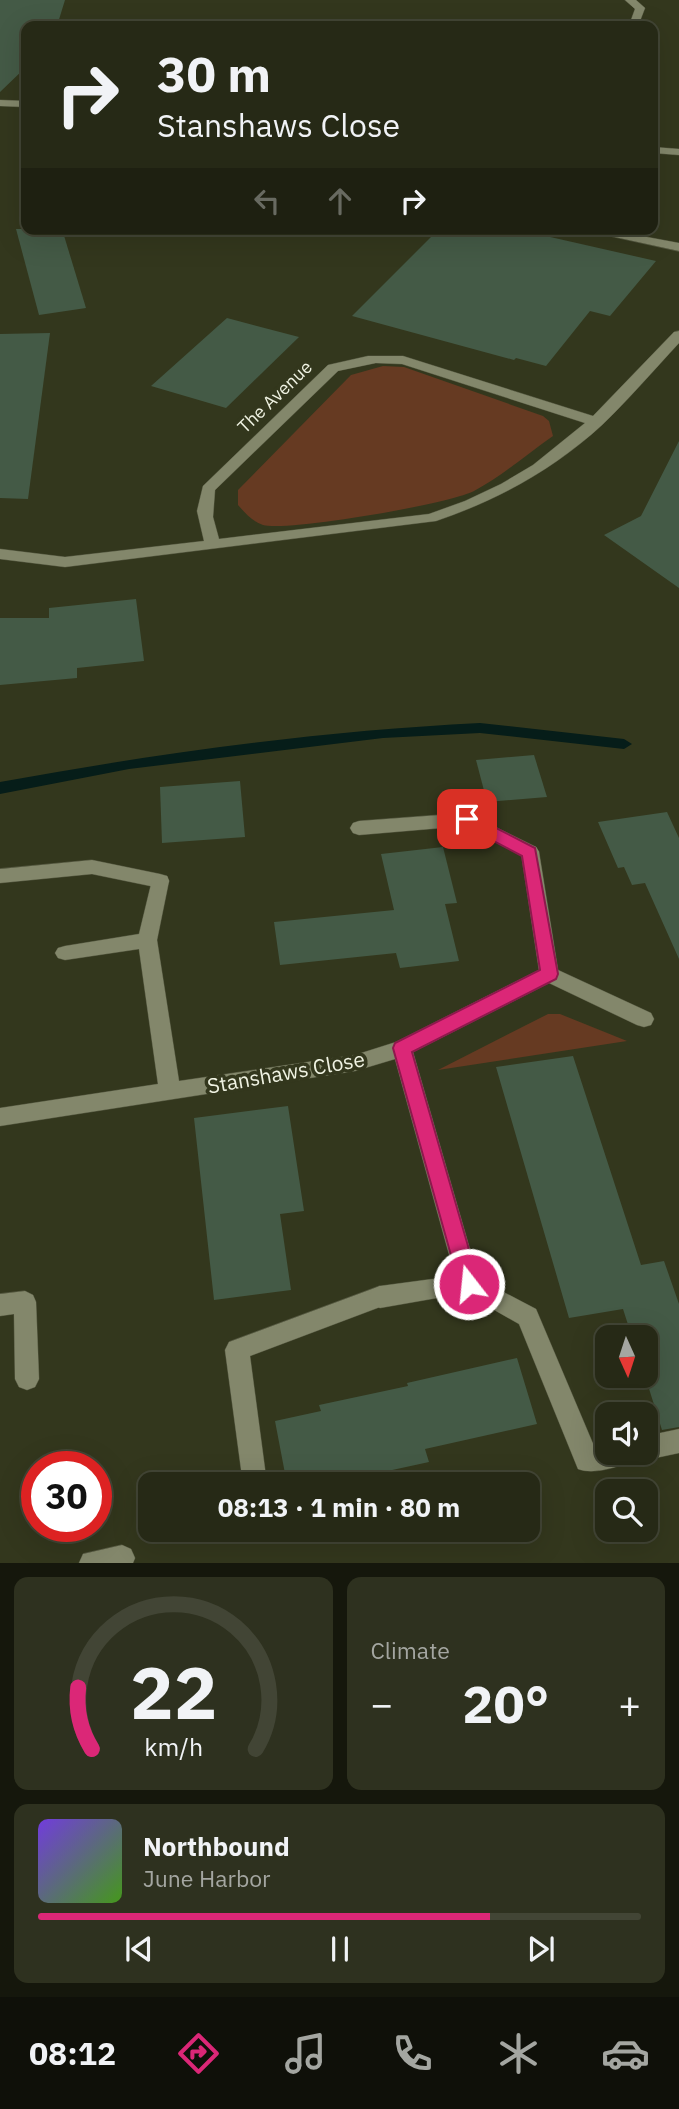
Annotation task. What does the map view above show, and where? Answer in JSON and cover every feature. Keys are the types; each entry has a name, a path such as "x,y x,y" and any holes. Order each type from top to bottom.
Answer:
{"street":[{"path":"630,0 640,8 635,21"},
{"path":"0,103 21,104"},
{"path":"658,150 679,152"},
{"path":"616,235 679,247"},
{"path":"0,554 65,562 431,518 460,510 525,479 597,422 679,335"},
{"name":"The Avenue","path":"213,544 204,520 208,489 333,368 352,360 403,360 597,422"},
{"path":"359,828 467,819 530,852 549,974 644,1019"},
{"path":"0,876 92,867 160,881 147,940 170,1093"},
{"path":"65,953 147,940"},
{"name":"Stanshaws Close","path":"0,1117 355,1063 402,1048 549,974"},
{"path":"402,1048 469,1284"},
{"path":"253,1472 237,1350 380,1297 469,1284 528,1317 587,1460 595,1458"},
{"path":"0,1305 25,1302 27,1379"},
{"path":"658,1445 679,1441"},
{"path":"92,1563 122,1558"}],"shaded area":[{"path":"383,366 404,367 543,416 549,421 553,436 474,491 434,503 368,516 278,526 263,525 249,516 238,505 238,490 351,375"},
{"path":"548,1014 560,1014 627,1041 438,1070"}],"building":[{"path":"0,0 65,0 59,21 21,21 21,72 0,92"},
{"path":"16,229 21,229 21,235 64,235 86,308 39,315"},
{"path":"433,235 541,235 656,261 610,316 590,311 546,366 516,358 514,360 352,316"},
{"path":"227,318 299,337 226,408 151,386"},
{"path":"50,333 28,499 0,498 0,334"},
{"path":"679,441 679,588 604,535 641,516"},
{"path":"136,599 144,661 77,668 77,678 0,685 0,618 49,618 49,608"},
{"path":"534,755 547,797 487,802 476,760"},
{"path":"240,781 245,837 162,843 160,787"},
{"path":"667,812 679,838 679,959 645,883 632,885 624,867 618,868 598,822"},
{"path":"443,847 457,903 445,904 459,961 400,968 396,953 280,965 274,922 394,910 381,854"},
{"path":"573,1056 641,1265 664,1261 679,1304 679,1427 662,1430 658,1417 658,1402 653,1402 649,1388 658,1388 658,1325 628,1325 623,1309 569,1318 496,1067"},
{"path":"288,1106 304,1211 280,1214 291,1290 214,1300 194,1118"},
{"path":"517,1358 537,1424 425,1449 429,1462 383,1472 285,1472 275,1421 321,1411 319,1405 408,1386 407,1383"}],"waterway":[{"path":"0,788 129,764 383,733 480,728 624,744"}],"route":[{"path":"467,819 530,852 549,974 402,1048 469,1284"}]}
